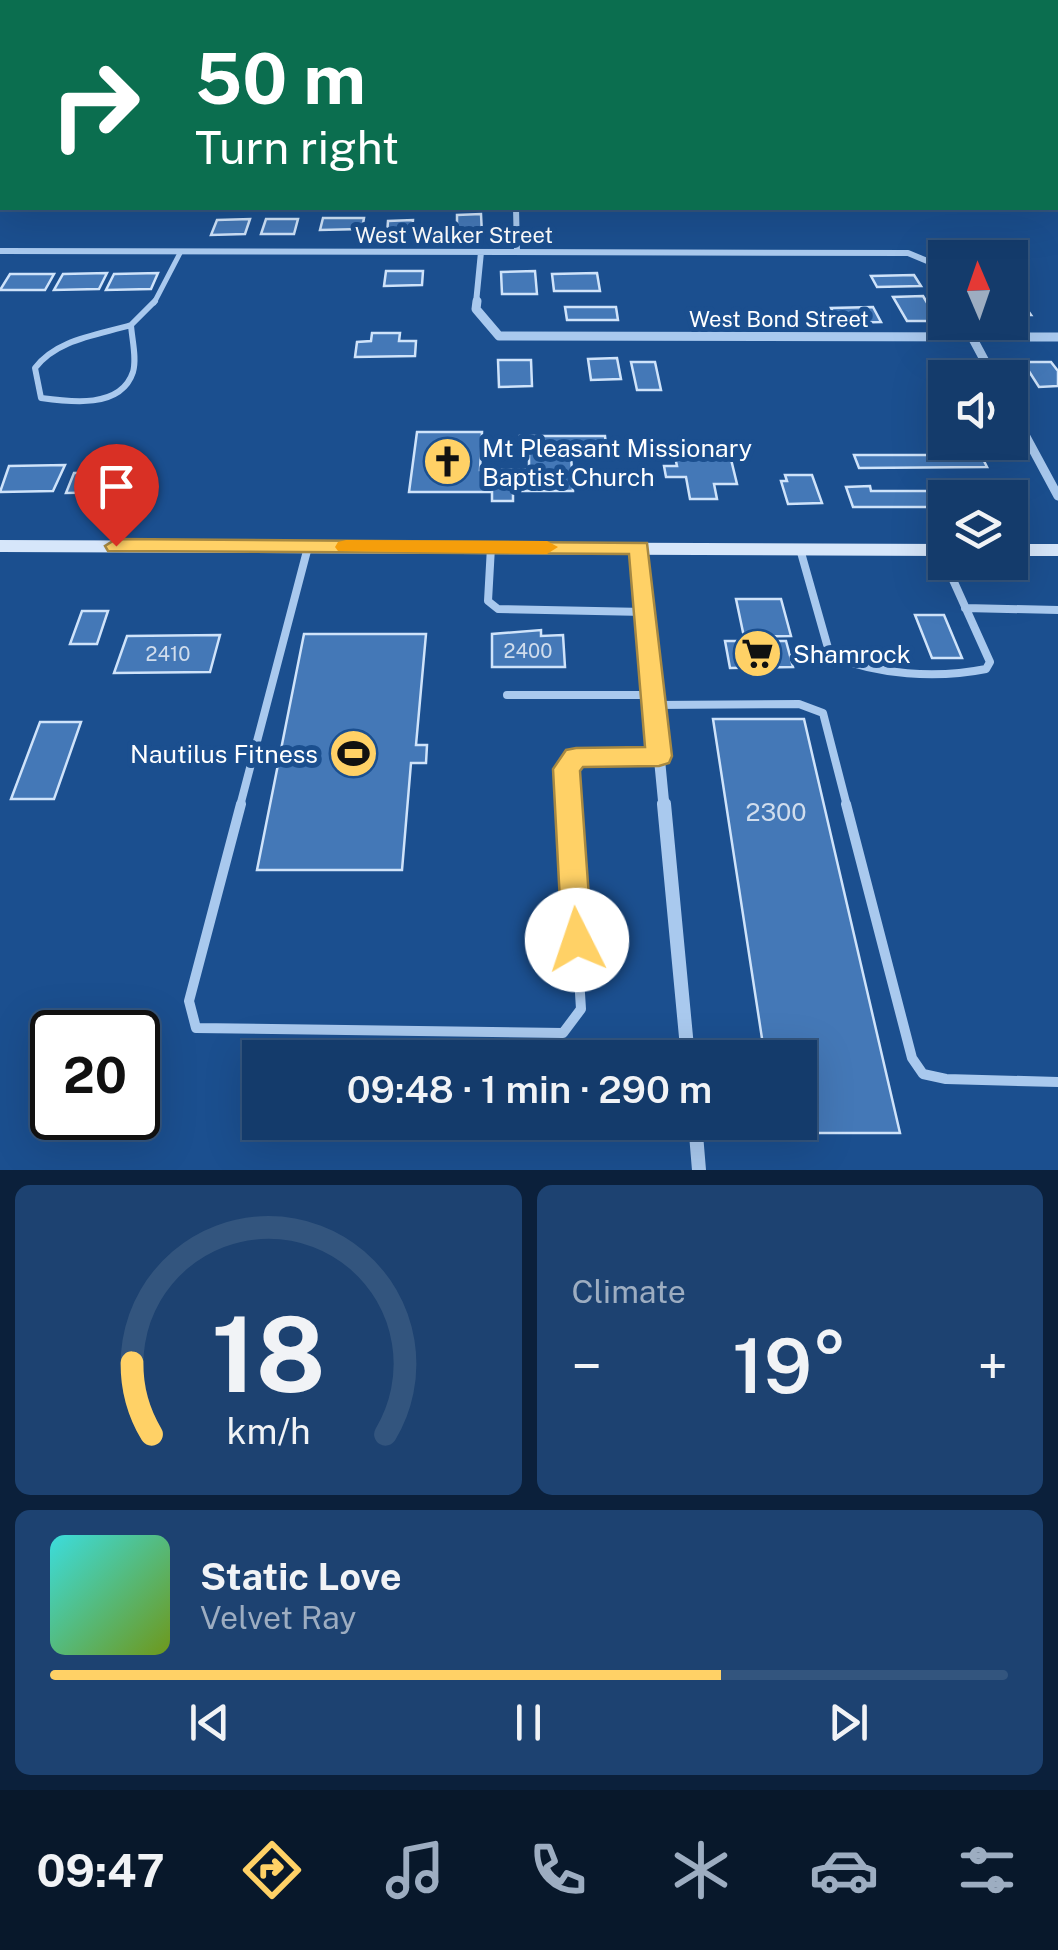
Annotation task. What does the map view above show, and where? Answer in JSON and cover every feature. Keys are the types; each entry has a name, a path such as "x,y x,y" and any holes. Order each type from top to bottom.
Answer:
{"main road":[{"path":"0,546 928,550"},
{"path":"1028,550 1058,550"}],"street":[{"path":"516,210 517,252"},
{"name":"West Walker Street","path":"0,251 908,253 928,261"},
{"name":"West Bond Street","path":"481,252 476,309 500,336 928,336"},
{"name":"West Bond Street","path":"1028,337 1058,337"},
{"path":"1028,441 1058,496"},
{"path":"639,548 686,1040"},
{"path":"696,1140 699,1170"}],"lane":[{"path":"132,325 134,370 126,386 110,396 78,402 42,398 35,368 46,354 104,330 132,325 152,307 180,253"},
{"path":"308,547 189,1000 196,1028 563,1033 581,1009 566,769 576,757 659,756"},
{"path":"491,547 488,601 498,609 645,612"},
{"path":"800,549 830,655 885,671 986,669 990,662 954,580"},
{"path":"965,608 1058,610"},
{"path":"507,694 799,704 822,713 912,1058 923,1074 946,1079 1058,1082"}],"building":[{"path":"481,214 482,235 457,235 457,215"},
{"path":"323,218 364,218 362,229 320,230"},
{"path":"250,219 245,234 211,235 217,220"},
{"path":"266,219 298,219 294,234 261,234"},
{"path":"413,220 412,234 387,235 388,221"},
{"path":"386,271 423,271 422,285 384,286"},
{"path":"535,271 537,294 502,294 501,272"},
{"path":"107,273 99,289 54,290 63,274"},
{"path":"158,273 151,289 106,290 114,274"},
{"path":"597,273 600,291 554,291 552,274"},
{"path":"10,274 54,274 45,290 0,290"},
{"path":"914,275 921,286 877,287 871,276"},
{"path":"923,296 928,304 928,321 907,321 893,297"},
{"path":"565,307 616,307 618,320 567,320"},
{"path":"873,307 881,322 838,323 831,308"},
{"path":"372,333 400,333 399,341 416,341 415,356 355,357 357,342 371,341"},
{"path":"617,358 621,379 591,380 588,359"},
{"path":"498,360 531,360 532,386 499,387"},
{"path":"631,362 655,362 661,390 637,390"},
{"path":"1028,362 1051,362 1058,371 1058,386 1039,387 1028,370"},
{"name":"Mt Pleasant Missionary Baptist Church","path":"417,432 482,432 480,470 529,470 529,453 520,453 520,436 605,436 607,454 571,454 573,491 513,491 513,501 492,501 492,492 409,492"},
{"path":"698,447 728,447 737,484 714,484 717,499 690,499 686,477 666,477 664,466 677,466 675,457 700,457"},
{"path":"854,455 984,460 987,467 859,468"},
{"path":"65,465 53,491 0,492 9,466"},
{"path":"125,472 118,492 66,493 74,473"},
{"path":"785,475 812,475 822,503 788,504 781,481 787,481"},
{"path":"846,487 928,491 928,507 853,507"},
{"name":"Shamrock","path":"736,599 781,599 791,636 744,637"},
{"path":"82,611 108,611 97,644 70,644"},
{"path":"915,615 944,615 962,658 932,658"},
{"path":"541,630 541,636 563,635 565,667 492,667 492,634"},
{"name":"Nautilus Fitness","path":"304,634 426,634 416,745 427,745 426,763 411,763 402,870 257,870"},
{"path":"220,635 210,672 114,673 127,636"},
{"name":"Shamrock","path":"725,641 786,641 793,667 730,668"},
{"path":"713,719 804,719 900,1133 817,1133 817,1040 762,1040"},
{"path":"40,722 81,722 54,799 11,799"}],"slow traffic":[{"path":"346,547 547,547"}],"place":[{"name":"Mt Pleasant Missionary Baptist Church","path":"447,462"},
{"name":"Shamrock","path":"758,654"},
{"name":"Nautilus Fitness","path":"353,754"}],"route":[{"path":"116,546 639,548 659,756 576,757 566,769 577,940"}]}
